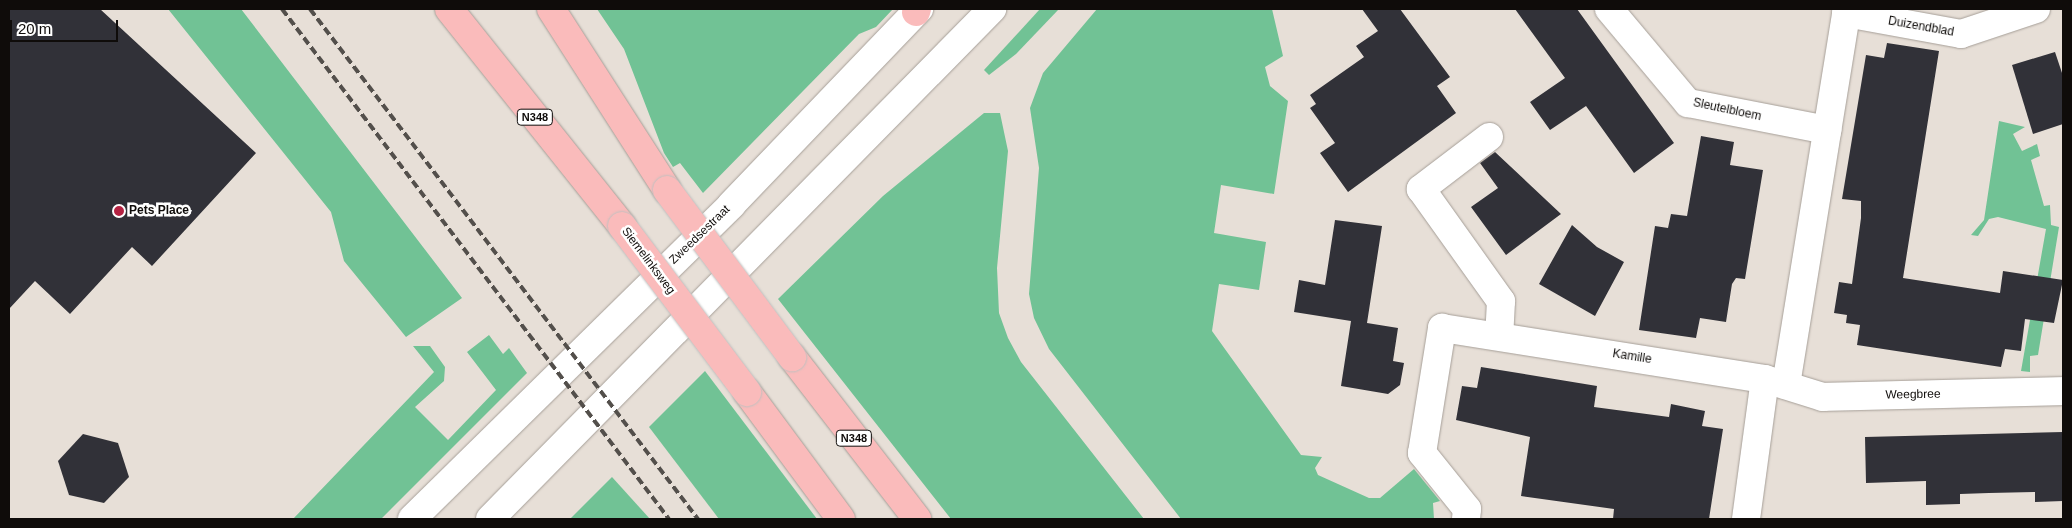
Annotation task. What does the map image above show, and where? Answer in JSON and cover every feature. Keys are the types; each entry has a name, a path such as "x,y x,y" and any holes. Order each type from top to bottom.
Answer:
{"main road":[{"name":"Siemelinksweg","path":"449,9 622,226 841,519"},
{"name":"N348","path":"551,9 667,190 792,357 917,519"}],"street":[{"path":"490,519 992,9"},
{"name":"Sleutelbloem","path":"1609,9 1688,102 1827,130"},
{"name":"Duizendblad","path":"1862,13 1961,34 2036,9"},
{"name":"Zweedsestraat","path":"412,519 731,205 917,10"},
{"path":"1746,519 1827,130 1846,13 1862,13"},
{"path":"1489,137 1421,189 1501,301 1499,336"},
{"name":"Kamille","path":"1466,519 1467,509 1422,453 1442,328 1776,382"},
{"name":"Weegbree","path":"1776,382 1823,396 2063,391"}],"green space":[{"path":"168,9 241,9 462,298 406,337 344,261 331,212"},
{"path":"597,9 893,9 876,27 859,34 703,193 680,163 673,167 664,153 624,49"},
{"path":"1040,9 1059,9 1016,54 989,75 984,70"},
{"path":"1097,9 1272,9 1283,56 1265,67 1270,86 1288,101 1274,194 1221,185 1214,233 1266,242 1259,290 1219,284 1212,331 1301,455 1322,457 1315,468 1318,475 1369,498 1380,498 1414,469 1440,501 1433,503 1434,519 1181,519 1049,349 1034,318 1029,294 1039,168 1030,108 1043,73"},
{"path":"984,113 1000,113 1008,151 997,268 999,313 1008,338 1021,362 1144,519 951,519 778,299 883,196"},
{"path":"1999,121 2025,127 2013,134 2022,151 2037,144 2040,156 2031,160 2044,206 2050,205 2051,225 2059,227 2038,355 2030,356 2030,372 2021,371 2046,229 1998,217 1989,219 1978,236 1971,235 1984,220"},
{"path":"489,335 503,354 509,348 527,373 381,519 293,519 434,372 413,346 430,346 445,367 444,381 415,407 448,440 496,390 467,352"},
{"path":"705,371 817,519 719,519 649,427"},
{"path":"612,477 650,519 570,519"}],"building":[{"path":"9,9 100,9 256,153 152,266 132,247 70,314 35,281 9,309"},
{"path":"1362,9 1400,9 1450,77 1437,86 1456,113 1348,192 1320,153 1335,143 1310,108 1316,104 1310,95 1364,57 1356,46 1378,31"},
{"path":"1515,9 1577,9 1674,143 1634,173 1586,106 1550,130 1530,102 1565,78"},
{"path":"1887,43 1939,51 1903,278 2000,293 2003,271 2063,280 2054,323 2025,319 2021,351 2005,349 2001,367 1857,345 1860,325 1846,323 1847,315 1834,313 1839,282 1852,284 1861,218 1861,201 1842,199 1866,55 1884,58"},
{"path":"2055,52 2063,76 2063,124 2033,134 2012,65"},
{"path":"1701,136 1734,142 1730,165 1763,170 1745,279 1736,278 1732,284 1726,322 1700,318 1696,338 1639,330 1655,226 1668,228 1671,214 1687,216"},
{"path":"1495,152 1561,214 1506,255 1471,207 1498,188 1480,163"},
{"path":"1335,220 1382,226 1367,323 1398,328 1393,361 1404,363 1400,385 1388,394 1341,386 1351,321 1294,312 1299,280 1325,285"},
{"path":"1572,225 1597,247 1624,262 1595,316 1539,284"},
{"path":"1481,367 1597,386 1594,407 1669,417 1671,404 1705,411 1702,426 1723,429 1709,519 1613,519 1614,509 1521,496 1530,437 1456,420 1462,386 1477,388"},
{"path":"2063,432 2063,501 2035,502 2035,492 1989,493 1960,494 1960,504 1926,505 1926,481 1866,483 1865,437"},
{"path":"83,434 118,443 129,477 104,503 69,495 58,461"}],"railway":[{"path":"282,9 669,519"},
{"path":"310,9 698,519"}],"place":[{"name":"Pets Place","path":"119,211"}]}
